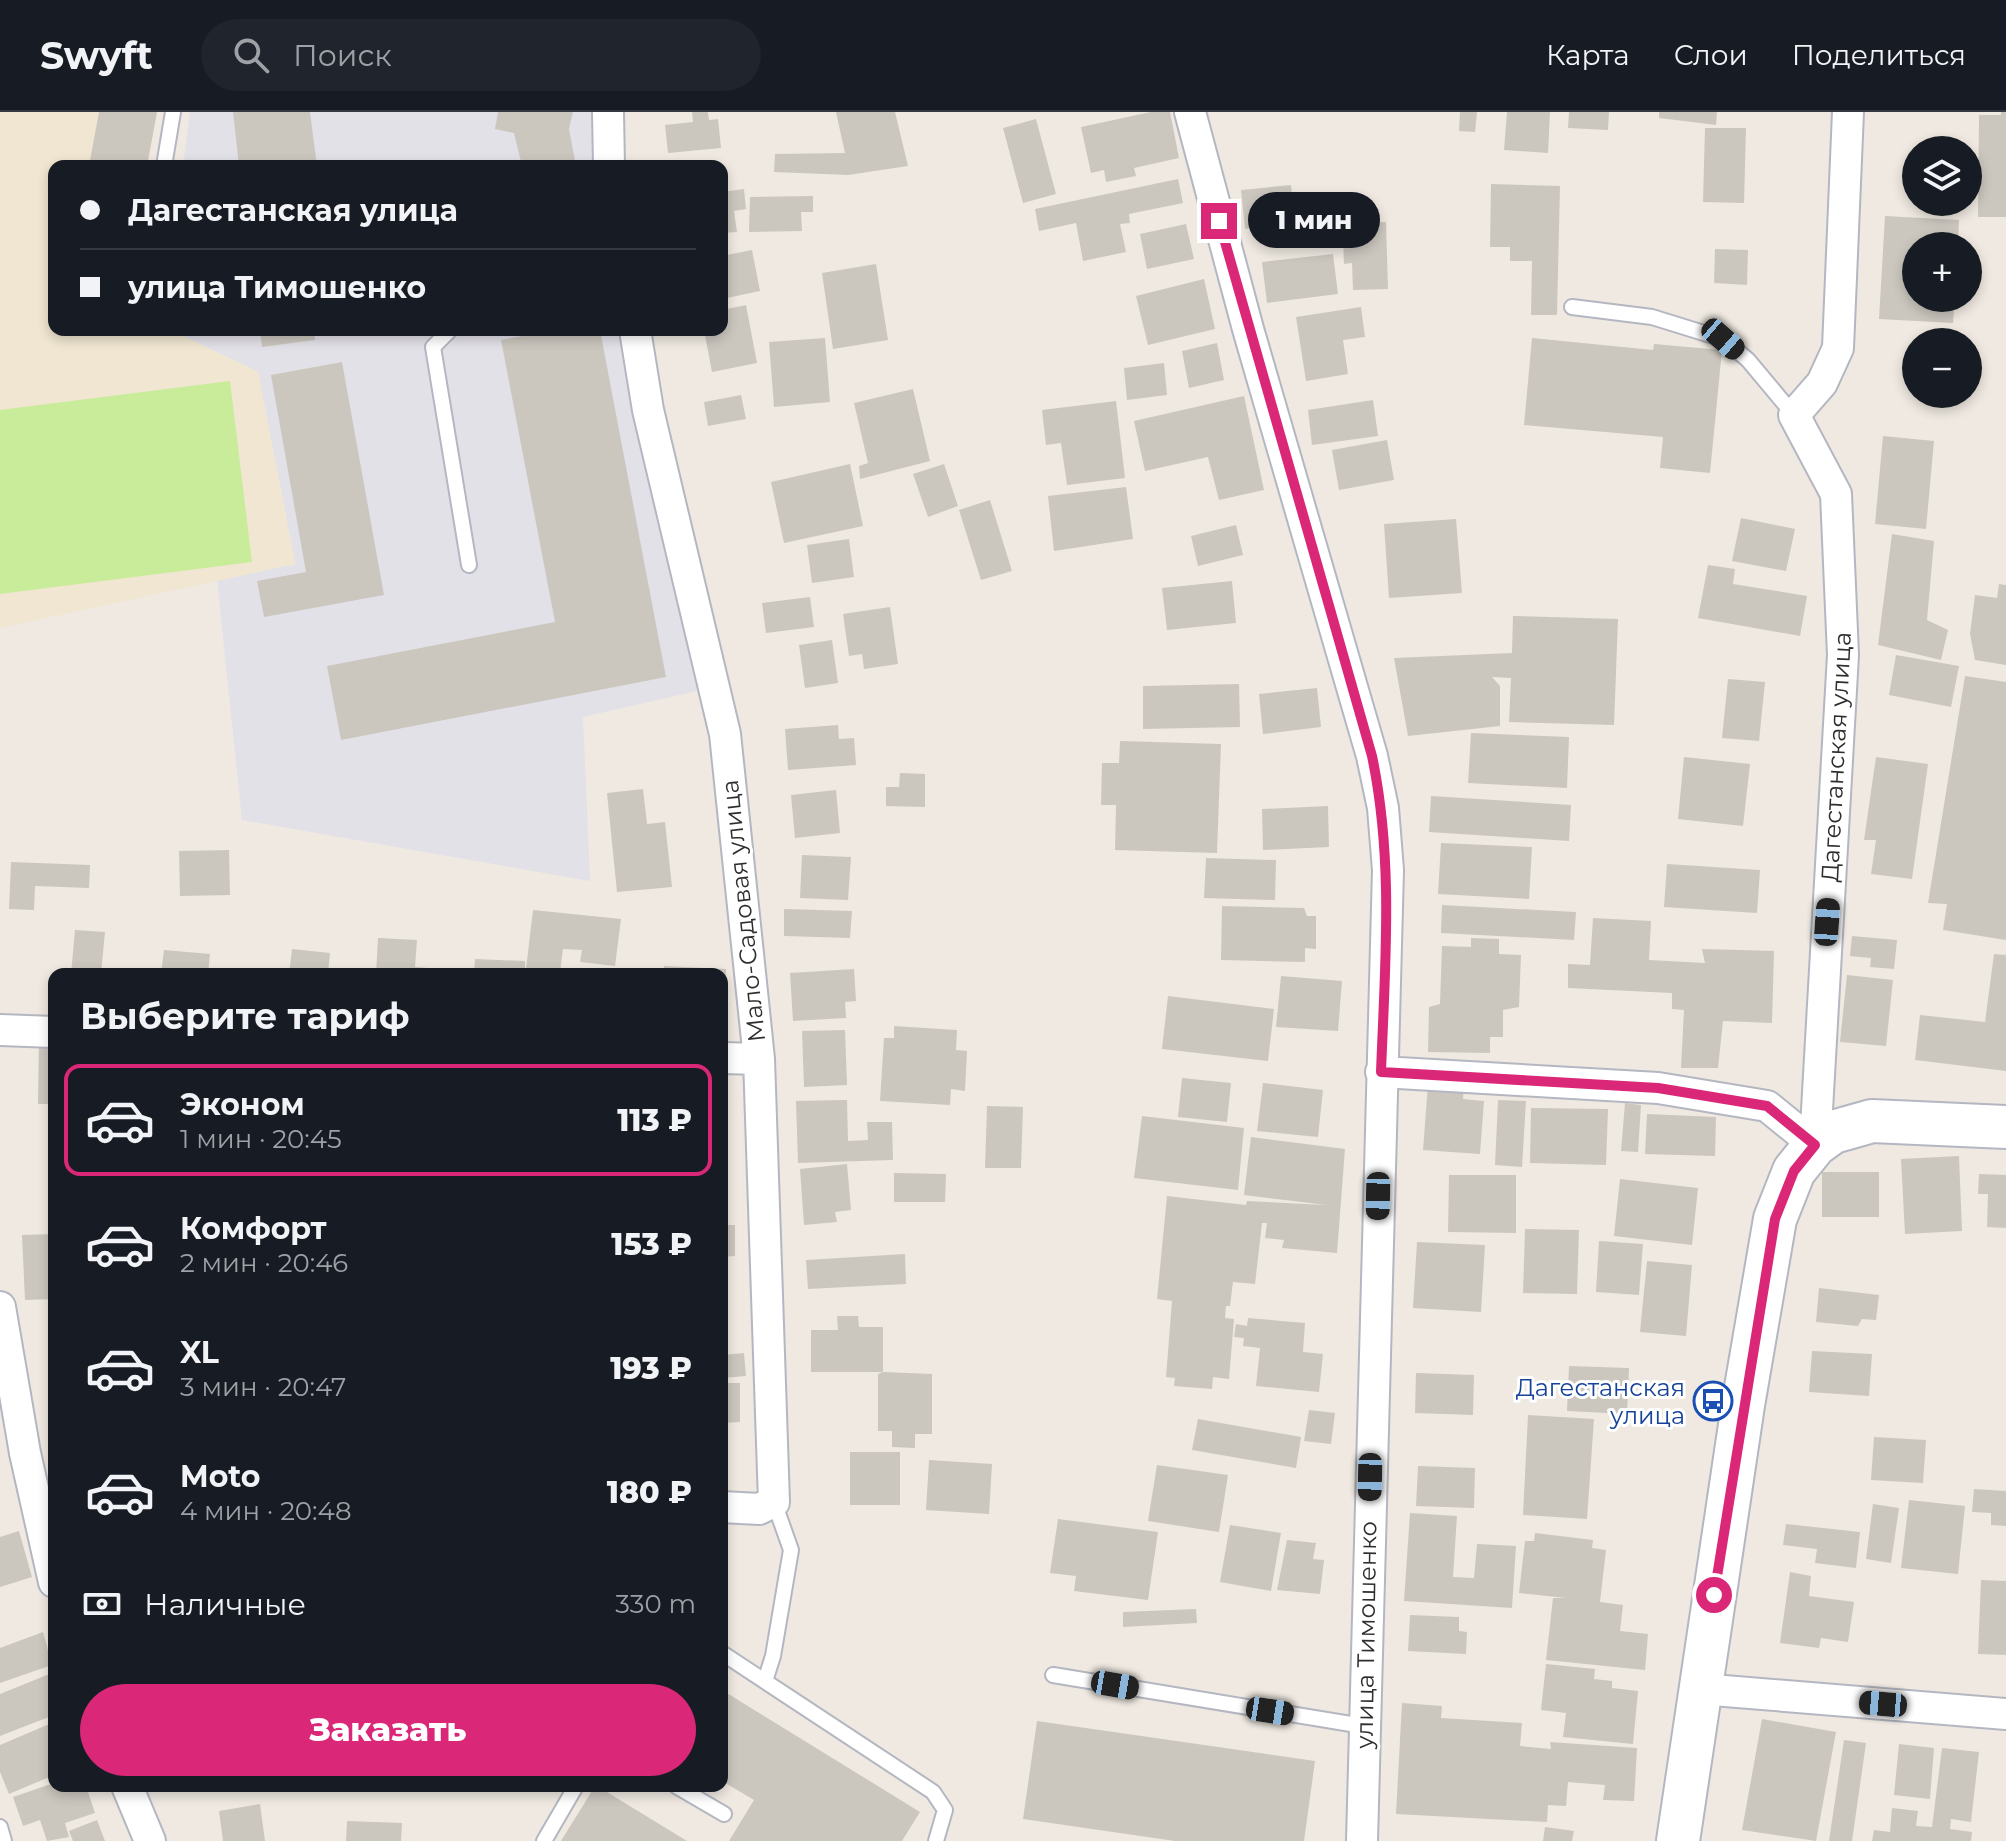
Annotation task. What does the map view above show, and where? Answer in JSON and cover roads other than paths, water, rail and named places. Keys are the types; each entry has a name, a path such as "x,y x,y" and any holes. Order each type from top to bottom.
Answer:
{"street":[{"path":"608,112 609,160"},
{"name":"улица Тимошенко","path":"1190,112 1248,329 1372,756 1383,808 1388,870 1362,1841"},
{"path":"1794,415 1822,383 1838,348 1848,112"},
{"name":"Мало-Садовая улица","path":"636,336 648,410 725,734 759,1059 774,1502"},
{"name":"Дагестанская улица","path":"1794,415 1836,494 1843,578 1843,655 1815,1145"},
{"path":"0,1030 48,1032"},
{"path":"728,1058 759,1059"},
{"path":"1381,1072 1658,1088 1767,1106 1815,1145"},
{"path":"1678,1841 1775,1219 1794,1171 1815,1145 1833,1132 1872,1121 2006,1127"},
{"path":"0,1307 40,1454 48,1527"},
{"path":"728,1507 759,1509 774,1502"},
{"path":"1700,1689 2006,1714"},
{"path":"130,1792 150,1841"}],"lane":[{"path":"165,160 173,112"},
{"path":"1572,307 1652,317 1723,339 1748,360 1794,415"},
{"path":"444,336 433,347 469,565"},
{"path":"765,1681 791,1550 774,1502"},
{"path":"728,1657 933,1792 945,1810 936,1841"},
{"path":"1053,1675 1363,1726"},
{"path":"544,1841 573,1792"},
{"path":"686,1792 724,1814"},
{"path":"0,1827 4,1841"}],"place":[{"name":"Дагестанская улица","path":"1713,1401"}]}
